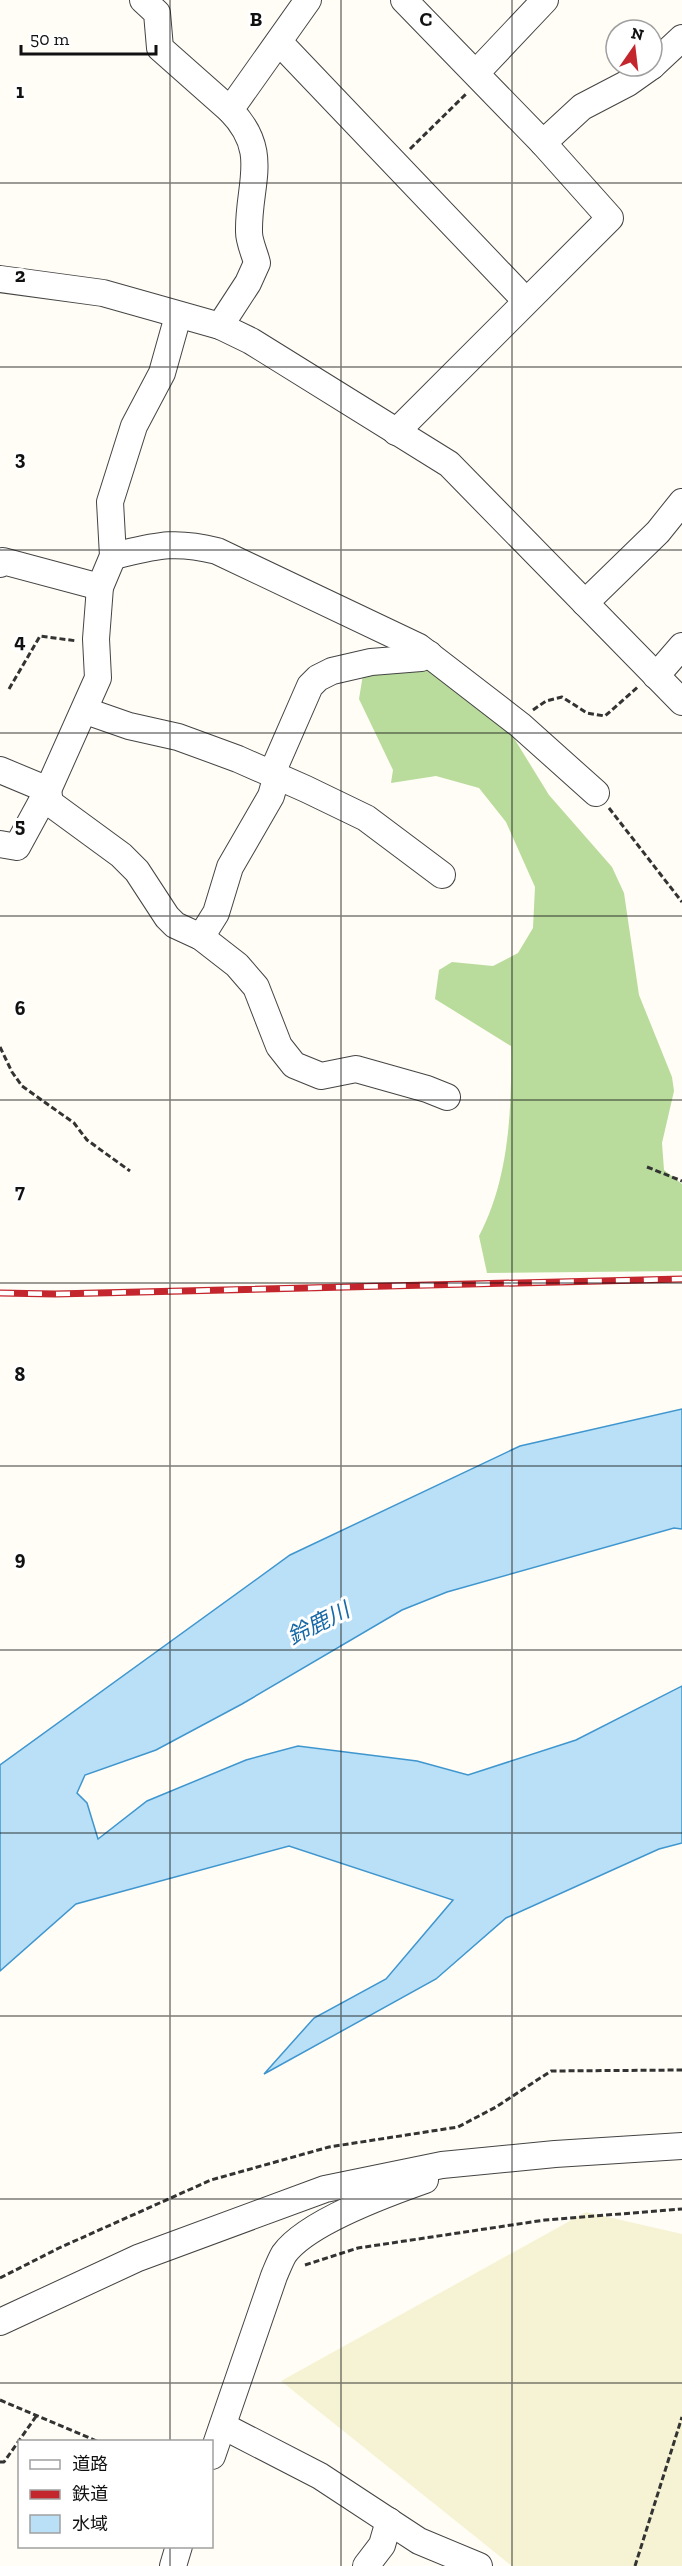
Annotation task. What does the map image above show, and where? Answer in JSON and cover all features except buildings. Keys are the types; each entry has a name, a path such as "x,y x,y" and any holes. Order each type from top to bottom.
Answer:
{"street":[{"path":"143,0 158,13 160,48 244,124 256,159 249,234 257,263 248,283 220,326"},
{"path":"230,110 308,0"},
{"path":"396,432 610,218 543,143 404,0"},
{"path":"479,76 545,0"},
{"path":"664,55 682,39"},
{"path":"279,42 526,301"},
{"path":"543,143 582,107 635,78"},
{"path":"0,279 103,293 220,326 251,341 448,464 682,702"},
{"path":"0,844 17,847 48,790 86,711 98,678 96,639 100,587 113,556 110,502 134,426 162,373 178,316"},
{"path":"585,603 658,532 682,502"},
{"path":"113,556 156,545 186,543 217,551 419,647 520,725 596,793"},
{"path":"0,564 3,561 100,587"},
{"path":"655,674 682,646"},
{"path":"201,937 216,914 230,867 271,796 275,782 272,773 310,686 318,678 332,671 370,662 421,658 429,654"},
{"path":"86,711 129,726 178,737 272,773 366,818 442,875"},
{"path":"0,770 48,790"},
{"path":"48,790 50,803 113,848 137,871 167,917 175,925 201,937 237,965 256,987 279,1046 286,1057 303,1070 321,1077 356,1069 447,1097"},
{"path":"0,2322 138,2258 325,2189 442,2165 555,2154 682,2146"},
{"path":"213,2453 274,2276 284,2254 297,2241 374,2199 435,2177 442,2165"},
{"path":"223,2426 321,2476 419,2541 478,2566"},
{"path":"366,2566 382,2545 389,2521"},
{"path":"173,2566 179,2548"}],"path":[{"path":"395,164 479,76"},
{"path":"9,689 40,636 83,642 96,639"},
{"path":"520,725 532,710 554,698 562,697 587,713 605,716 655,674"},
{"path":"596,793 682,902"},
{"path":"0,1047 12,1072 22,1086 74,1123 87,1140 130,1171"},
{"path":"647,1167 682,1181"},
{"path":"0,2278 59,2248 212,2180 329,2147 458,2127 496,2108 551,2071 682,2070"},
{"path":"274,2276 358,2248 545,2220 682,2209"},
{"path":"0,2400 94,2440"},
{"path":"19,2440 37,2415"},
{"path":"635,2566 682,2417"},
{"path":"0,2462 4,2462 18,2442"}],"shaded area":[{"path":"586,2212 682,2234 682,2566 512,2566 281,2381"}],"green space":[{"path":"366,656 423,666 472,692 512,735 549,795 612,867 624,893 639,995 672,1077 674,1091 662,1143 664,1170 682,1184 682,1271 487,1273 479,1236 497,1192 503,1168 511,1094 511,1046 435,999 439,970 452,962 493,966 518,953 533,928 535,887 506,822 479,788 436,776 391,783 393,770 359,699"}],"water":[{"name":"鈴鹿川","path":"682,1409 682,1529 674,1528 447,1592 402,1610 242,1704 156,1750 85,1775 77,1793 87,1803 98,1839 147,1801 246,1760 298,1746 417,1761 468,1775 576,1740 682,1686 682,1843 659,1849 506,1918 436,1979 264,2074 314,2018 386,1979 453,1900 289,1846 76,1904 0,1971 0,1765 290,1555 520,1446"}],"railway":[{"path":"0,1293 55,1294 682,1279"}]}
